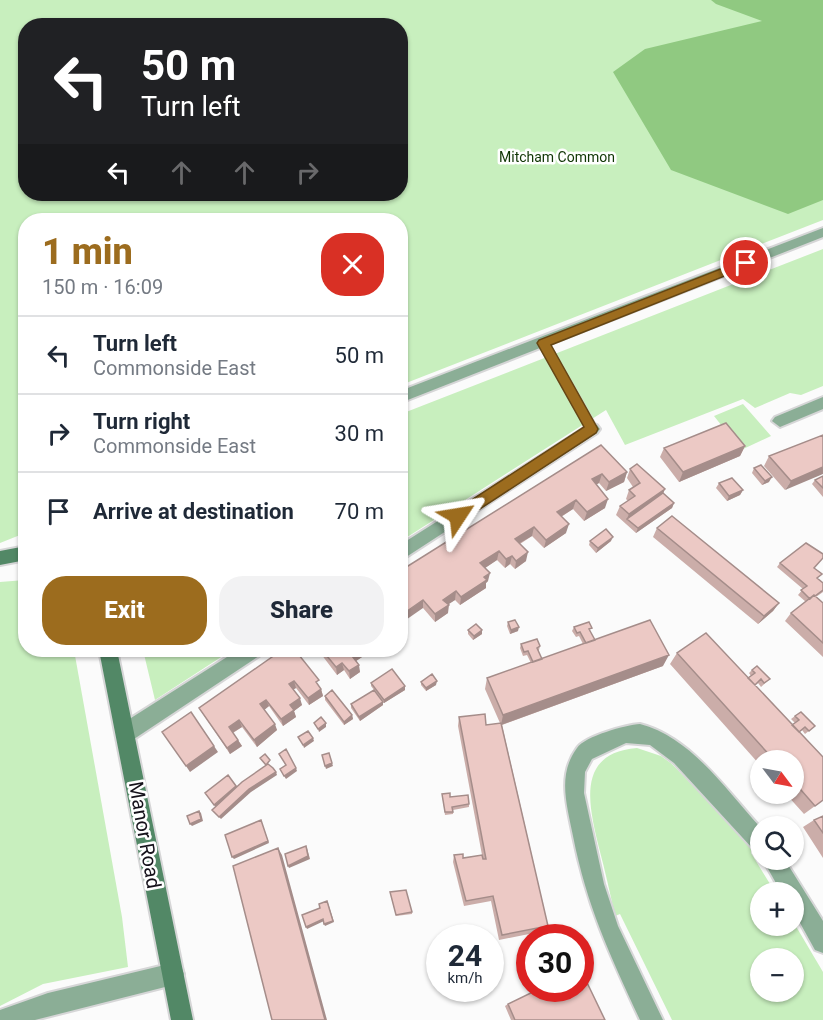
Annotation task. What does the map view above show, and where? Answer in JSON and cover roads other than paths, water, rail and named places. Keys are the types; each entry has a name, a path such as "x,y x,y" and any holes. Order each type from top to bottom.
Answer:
{"main road":[{"path":"0,558 18,555"},
{"name":"Manor Road","path":"110,657 127,732 182,1020"}],"street":[{"path":"408,394 823,232"},
{"path":"780,421 823,403"},
{"path":"408,549 592,429"},
{"path":"127,732 242,657"},
{"path":"652,1020 609,930 593,884 574,793 575,771 585,752 625,734 640,733 655,737 681,756 750,831"},
{"path":"804,911 823,942"},
{"path":"4,1020 48,1004 173,974"}],"lane":[{"path":"543,343 592,429"}],"park label":[{"name":"Mitcham Common","path":"557,157"}]}
